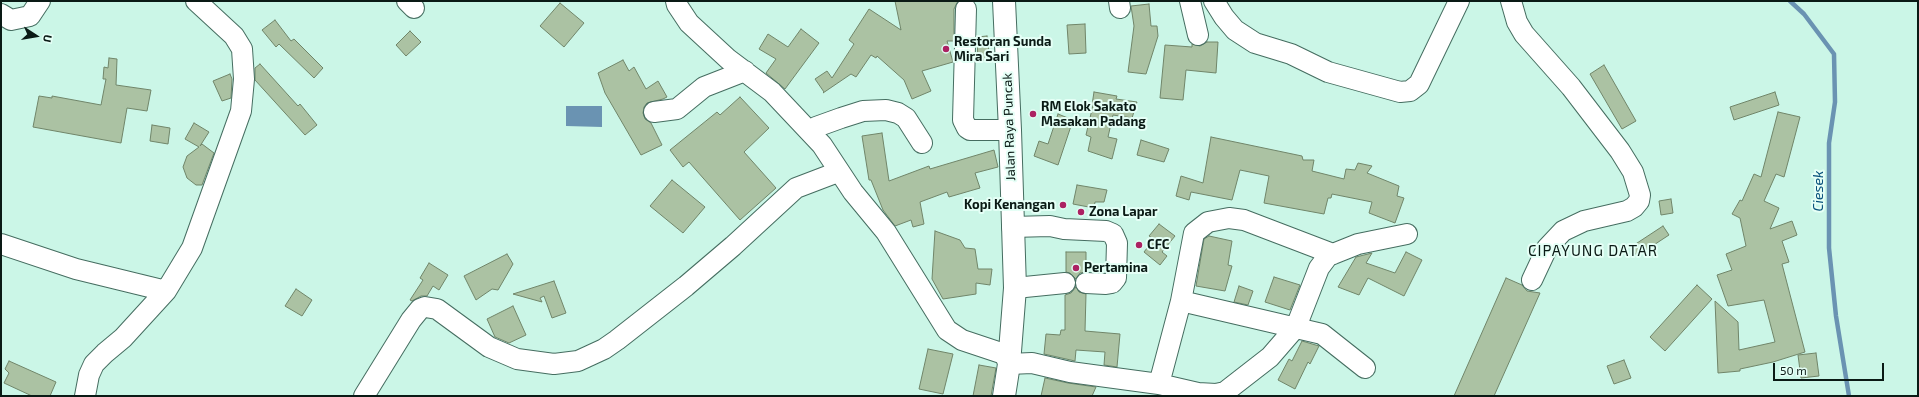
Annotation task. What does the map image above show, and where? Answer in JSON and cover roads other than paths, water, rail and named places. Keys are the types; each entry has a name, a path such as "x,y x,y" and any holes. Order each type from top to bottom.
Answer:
{"highway":[{"name":"Jalan Raya Puncak","path":"1004,1 1015,288 1009,364 1004,396"}],"street":[{"path":"1,14 11,20 30,16 40,1"},
{"path":"85,396 89,375 94,364 104,353 123,338 166,291 192,248 241,111 244,79 242,49 234,36 196,1"},
{"path":"1190,1 1198,35"},
{"path":"1214,1 1224,17 1235,30 1255,43 1291,54 1328,72 1400,92 1410,91 1419,84 1459,1"},
{"path":"1511,1 1517,22 1524,34 1571,87 1620,150 1633,172 1640,195 1639,201 1634,207 1627,211 1584,221 1563,231 1548,248 1532,280"},
{"path":"679,2 689,23 728,59 772,92 822,145 838,172 886,232 947,330 962,340 1004,354 1009,364 1032,363 1070,372 1159,384 1198,393 1224,394 1270,357 1296,327 1319,268 1328,256 1358,244 1407,234"},
{"path":"966,9 964,120 967,128 970,130 1010,130"},
{"path":"654,112 677,109 704,87 745,71"},
{"path":"812,135 816,127 863,111 881,110 898,113 906,118 922,143"},
{"path":"370,394 411,320 420,309 426,307 437,309 489,346 516,359 554,364 578,361 617,340 686,286 733,246 796,188 838,172"},
{"path":"1159,384 1181,301 1194,232 1208,222 1229,218 1244,220 1333,254"},
{"path":"1012,227 1050,226 1064,229 1106,231 1113,234 1116,238 1118,248 1116,278 1112,283 1086,283"},
{"path":"1,244 76,269 166,291"},
{"path":"1015,288 1066,283"},
{"path":"1181,301 1322,334 1365,368"}],"water":[{"path":"566,106 602,106 602,127 566,126"}],"waterway":[{"name":"Ciesek","path":"1790,1 1804,14 1834,54 1835,102 1829,143 1829,248 1836,316 1849,396"}],"place":[{"name":"Restoran Sunda Mira Sari","path":"946,49"},
{"name":"RM Elok Sakato Masakan Padang","path":"1033,114"},
{"name":"Kopi Kenangan","path":"1063,205"},
{"name":"Zona Lapar","path":"1081,212"},
{"name":"CFC","path":"1139,245"},
{"name":"Pertamina","path":"1076,268"}],"district":[{"name":"CIPAYUNG DATAR","path":"1593,251"}]}
